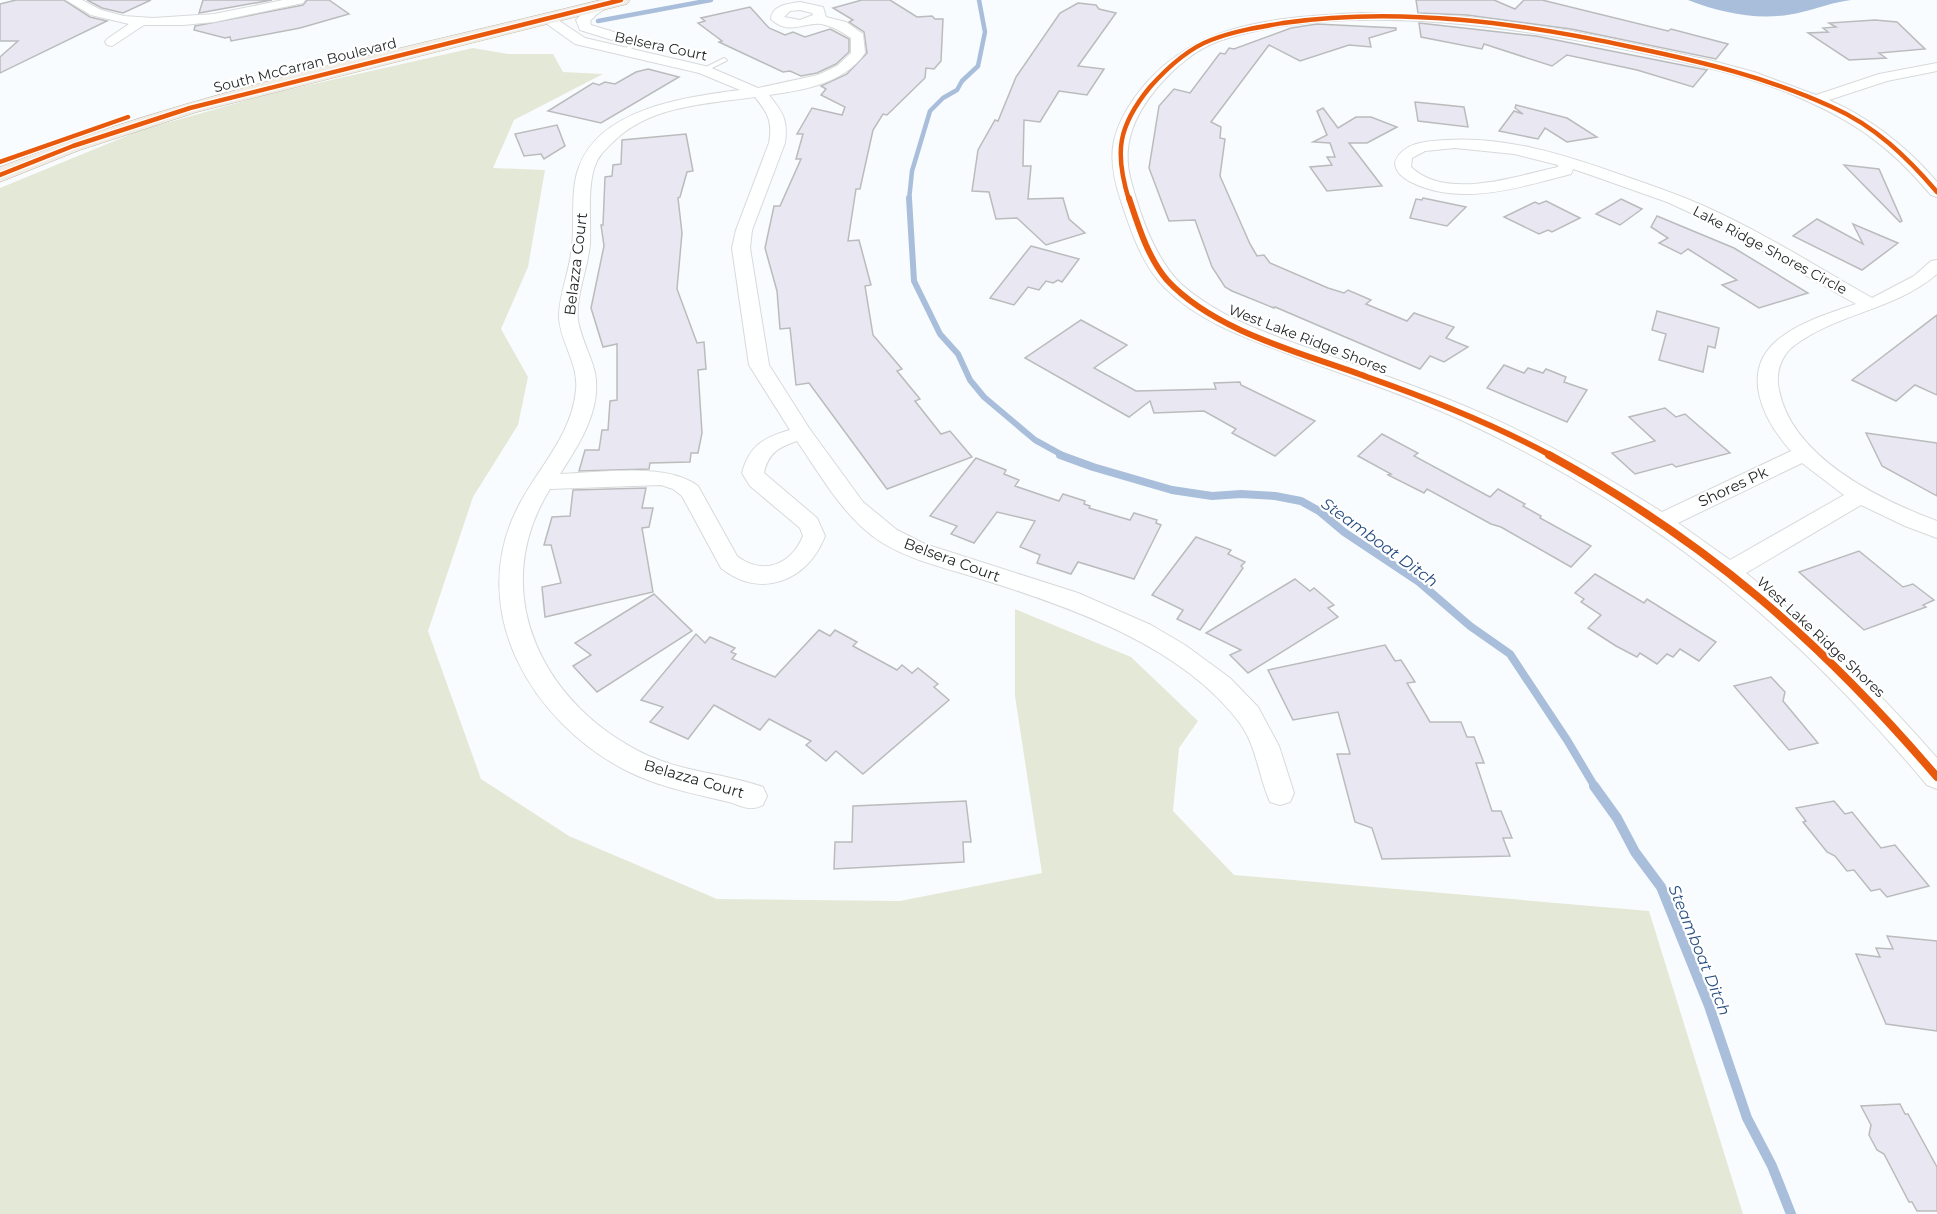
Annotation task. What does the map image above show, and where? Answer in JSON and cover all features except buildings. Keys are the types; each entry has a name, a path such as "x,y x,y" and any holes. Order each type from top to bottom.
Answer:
{"main road":[{"name":"South McCarran Boulevard","path":"0,162 100,126 183,101 581,0"},
{"path":"547,20 586,0"},
{"name":"South McCarran Boulevard","path":"0,175 73,146 190,108 616,2"}],"street":[{"path":"72,0 86,10 99,15 142,21 213,17 299,0"},
{"name":"Belsera Court","path":"616,2 594,10 584,20 585,27 596,32 729,63"},
{"name":"West Lake Ridge Shores","path":"1937,192 1927,177 1893,145 1843,114 1815,100 1730,69 1552,30 1508,23 1419,15 1312,16 1233,31 1193,48 1162,71 1132,112 1124,128 1119,161 1123,181 1161,271 1173,287 1193,303 1242,331 1429,400 1523,441 1662,521 1805,636 1852,681 1910,743 1937,777"},
{"name":"Belazza Court","path":"753,796 692,781 640,764 590,734 555,701 539,681 517,635 511,579 523,522 560,460 578,422 586,390 583,365 568,321 580,254 586,167 597,149 613,134 635,119 652,112 687,103 793,88 825,78 846,68 858,53 858,37 841,25 818,19"},
{"name":"Belsera Court","path":"547,20 580,41 704,70 760,94"},
{"path":"112,42 142,21"},
{"path":"1815,100 1884,77 1937,67"},
{"name":"Belsera Court","path":"748,72 757,81 760,94 777,115 779,130 777,143 744,230 741,248 759,365 802,433 855,508 889,536 917,550 1100,611 1147,633 1197,666 1230,693 1253,721 1269,752 1280,793"},
{"name":"Lake Ridge Shores Circle","path":"1567,162 1565,171 1509,184 1464,188 1438,186 1414,179 1402,168 1402,161 1406,154 1413,150 1429,146 1473,143 1518,148 1567,162 1660,193 1698,209 1736,228 1871,305"},
{"path":"1937,265 1924,278 1904,291 1802,332 1785,343 1774,357 1767,373 1767,392 1773,412 1785,432 1804,453 1832,476 1861,495 1895,513 1937,530"},
{"path":"546,482 661,478 673,481 690,491 734,568 756,575 769,574 798,564 807,555 814,536 809,524 758,481 753,473 756,458 774,441 802,433"},
{"name":"Shores Pk","path":"1662,521 1804,453"},
{"path":"1728,572 1861,495"}],"lane":[{"path":"624,52 636,42"},
{"path":"704,70 729,63"}],"green space":[{"path":"473,48 508,54 553,54 563,72 603,74 514,120 493,168 545,170 528,267 501,329 528,377 518,425 473,497 428,631 481,779 569,836 717,899 900,901 1042,873 1015,696 1015,609 1131,657 1198,721 1179,748 1173,811 1234,875 1649,911 1743,1214 0,1214 0,188 141,130 269,94"}],"water":[{"path":"1688,0 1851,0 1788,15 1759,16 1730,13"}],"waterway":[{"name":"Steamboat Ditch","path":"598,21 711,0"},
{"name":"Steamboat Ditch","path":"909,199 912,171 930,111 943,98 957,90 962,81 978,66 985,32 979,0"},
{"name":"Steamboat Ditch","path":"909,199 914,281 940,334 958,354 970,380 984,397 1035,440 1064,456"},
{"name":"Steamboat Ditch","path":"1060,455 1172,490 1212,496 1241,494 1275,496 1301,501 1319,511 1344,532 1419,582 1470,626 1510,654 1595,787"},
{"name":"Steamboat Ditch","path":"1594,786 1617,818 1635,852 1661,887 1709,1006 1747,1118 1772,1166 1791,1214"}],"cycle path":[{"path":"0,175 73,146 190,108 621,0"},
{"path":"1937,192 1908,158 1874,131 1835,108 1749,75 1660,53 1571,35 1520,27 1414,17 1308,20 1258,27 1213,39 1183,56 1151,86 1130,117 1119,150 1124,184 1148,248 1163,275 1185,296 1216,317 1245,331 1445,406 1532,445 1598,482 1662,522 1782,615 1889,721 1937,777"},
{"path":"0,162 128,117"}]}
